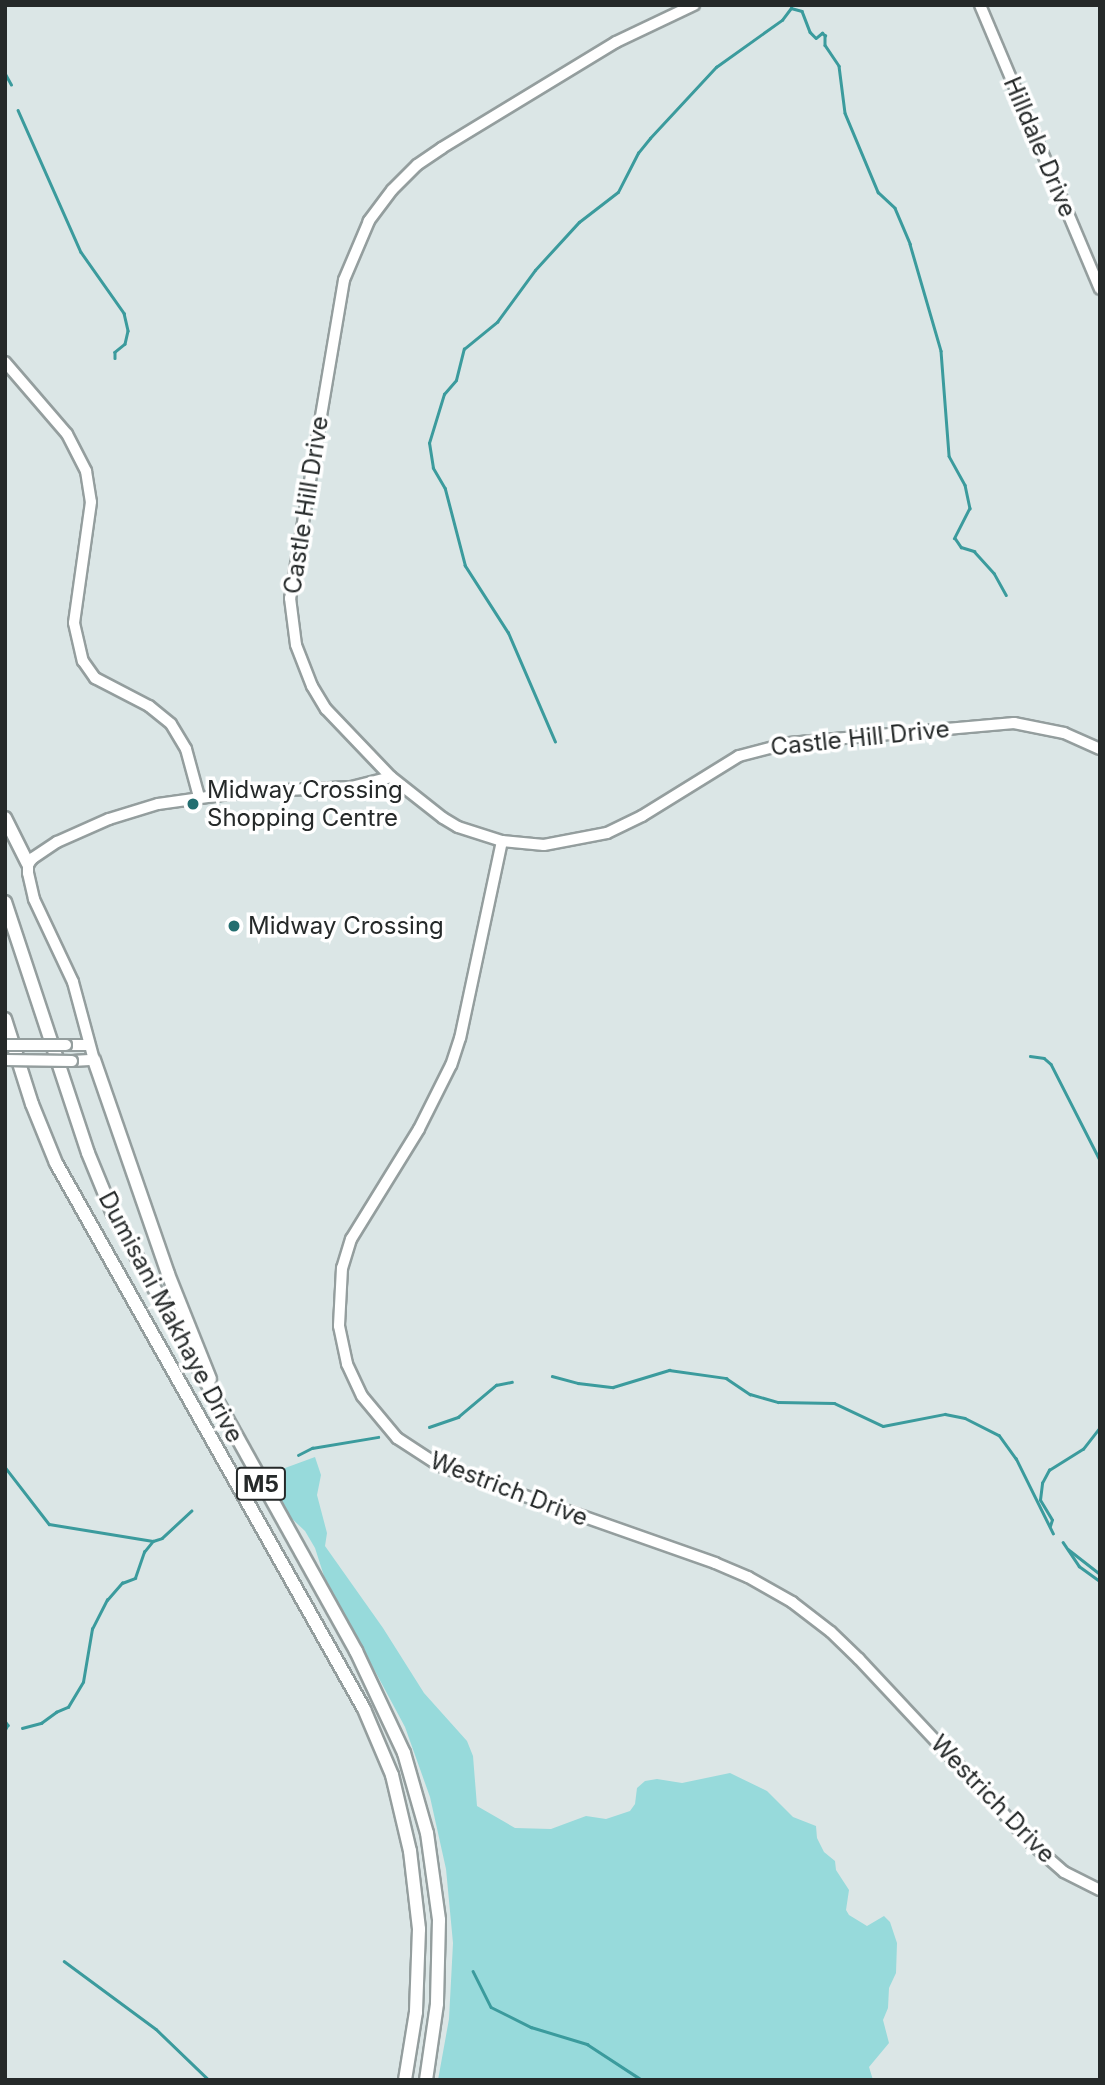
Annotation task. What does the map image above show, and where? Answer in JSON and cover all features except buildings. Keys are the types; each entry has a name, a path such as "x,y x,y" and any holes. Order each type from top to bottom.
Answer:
{"main road":[{"path":"5,818 28,864"},
{"name":"Dumisani Makhaye Drive","path":"5,902 101,1188 131,1250 381,1698 417,1792 432,1859 439,1920 437,2004 426,2080"},
{"name":"Dumisani Makhaye Drive","path":"6,1021 32,1104 56,1163 364,1709 392,1775 410,1851 419,1929 418,1985 405,2080"},
{"path":"94,1060 168,1274 233,1434"}],"street":[{"name":"Castle Hill Drive","path":"694,5 616,42 417,165 392,190 355,248 344,280 330,351 290,598 291,620 302,665 313,688 326,709 391,777 443,818 502,841 544,845 607,833 642,816 738,756 789,743 1014,723 1064,733 1100,749"},
{"name":"Hilldale Drive","path":"981,5 1100,289"},
{"path":"5,362 67,433 86,471 92,502 74,623 83,661 95,678 149,706 171,724 186,749 199,797"},
{"path":"5,1060 94,1060 73,982 34,899 28,864 57,842 109,818 199,797 351,787 391,777"},
{"name":"Westrich Drive","path":"502,841 460,1038 451,1065 419,1129 351,1239 342,1268 339,1326 347,1364 362,1396 397,1437 440,1466 715,1563 748,1577 802,1609 859,1659 1031,1843 1065,1872 1100,1890"},
{"path":"5,1045 89,1045"}],"shaded area":[{"path":"315,1457 321,1475 317,1495 327,1533 325,1546 383,1628 424,1693 467,1741 473,1756 477,1806 515,1828 551,1829 586,1816 606,1819 630,1811 635,1804 637,1788 645,1781 657,1779 682,1783 730,1773 767,1791 793,1817 816,1826 817,1838 824,1852 835,1861 836,1870 849,1890 846,1910 849,1915 867,1926 884,1916 890,1922 897,1943 896,1973 889,1988 888,2008 883,2020 889,2043 869,2067 873,2080 438,2080 449,2019 453,1943 446,1869 430,1797 405,1727 324,1576 315,1548 305,1531 287,1514 266,1475"}],"waterway":[{"path":"555,742 508,633 465,566 445,489 433,468 429,443 444,394 456,380 464,349 497,322 535,270 579,222 618,192 638,153 650,138 716,67 782,20 791,8 802,11 810,32 816,38 822,33 825,35 825,45 839,66 845,113 878,192 895,208 910,244 941,351 949,456 965,485 970,508 955,538 961,547 974,551 994,573 1006,595"},
{"path":"5,73 11,84"},
{"path":"18,110 81,252 124,313 128,331 125,344 115,352 115,358"},
{"path":"1030,1056 1044,1058 1051,1064 1100,1160"},
{"path":"552,1376 578,1383 613,1387 669,1370 726,1378 750,1394 778,1402 834,1403 883,1426 945,1414 965,1418 999,1435 1016,1458 1053,1533"},
{"path":"429,1427 458,1417 496,1385 512,1382"},
{"path":"1050,1526 1052,1520 1040,1500 1042,1483 1049,1470 1083,1449 1100,1427"},
{"path":"298,1455 312,1448 378,1437"},
{"path":"5,1467 49,1524 153,1541 162,1538 191,1511"},
{"path":"22,1728 41,1723 68,1707 83,1682 92,1629 107,1600 122,1583 135,1578 144,1552 153,1541"},
{"path":"1063,1542 1079,1566 1100,1581"},
{"path":"1068,1549 1100,1574"},
{"path":"5,1721 8,1725 5,1731"},
{"path":"64,1961 156,2029 209,2080"},
{"path":"473,1971 491,2007 531,2027 587,2044 642,2080"}],"place":[{"name":"Midway Crossing Shopping Centre","path":"193,804"},
{"name":"Midway Crossing","path":"234,926"}]}
